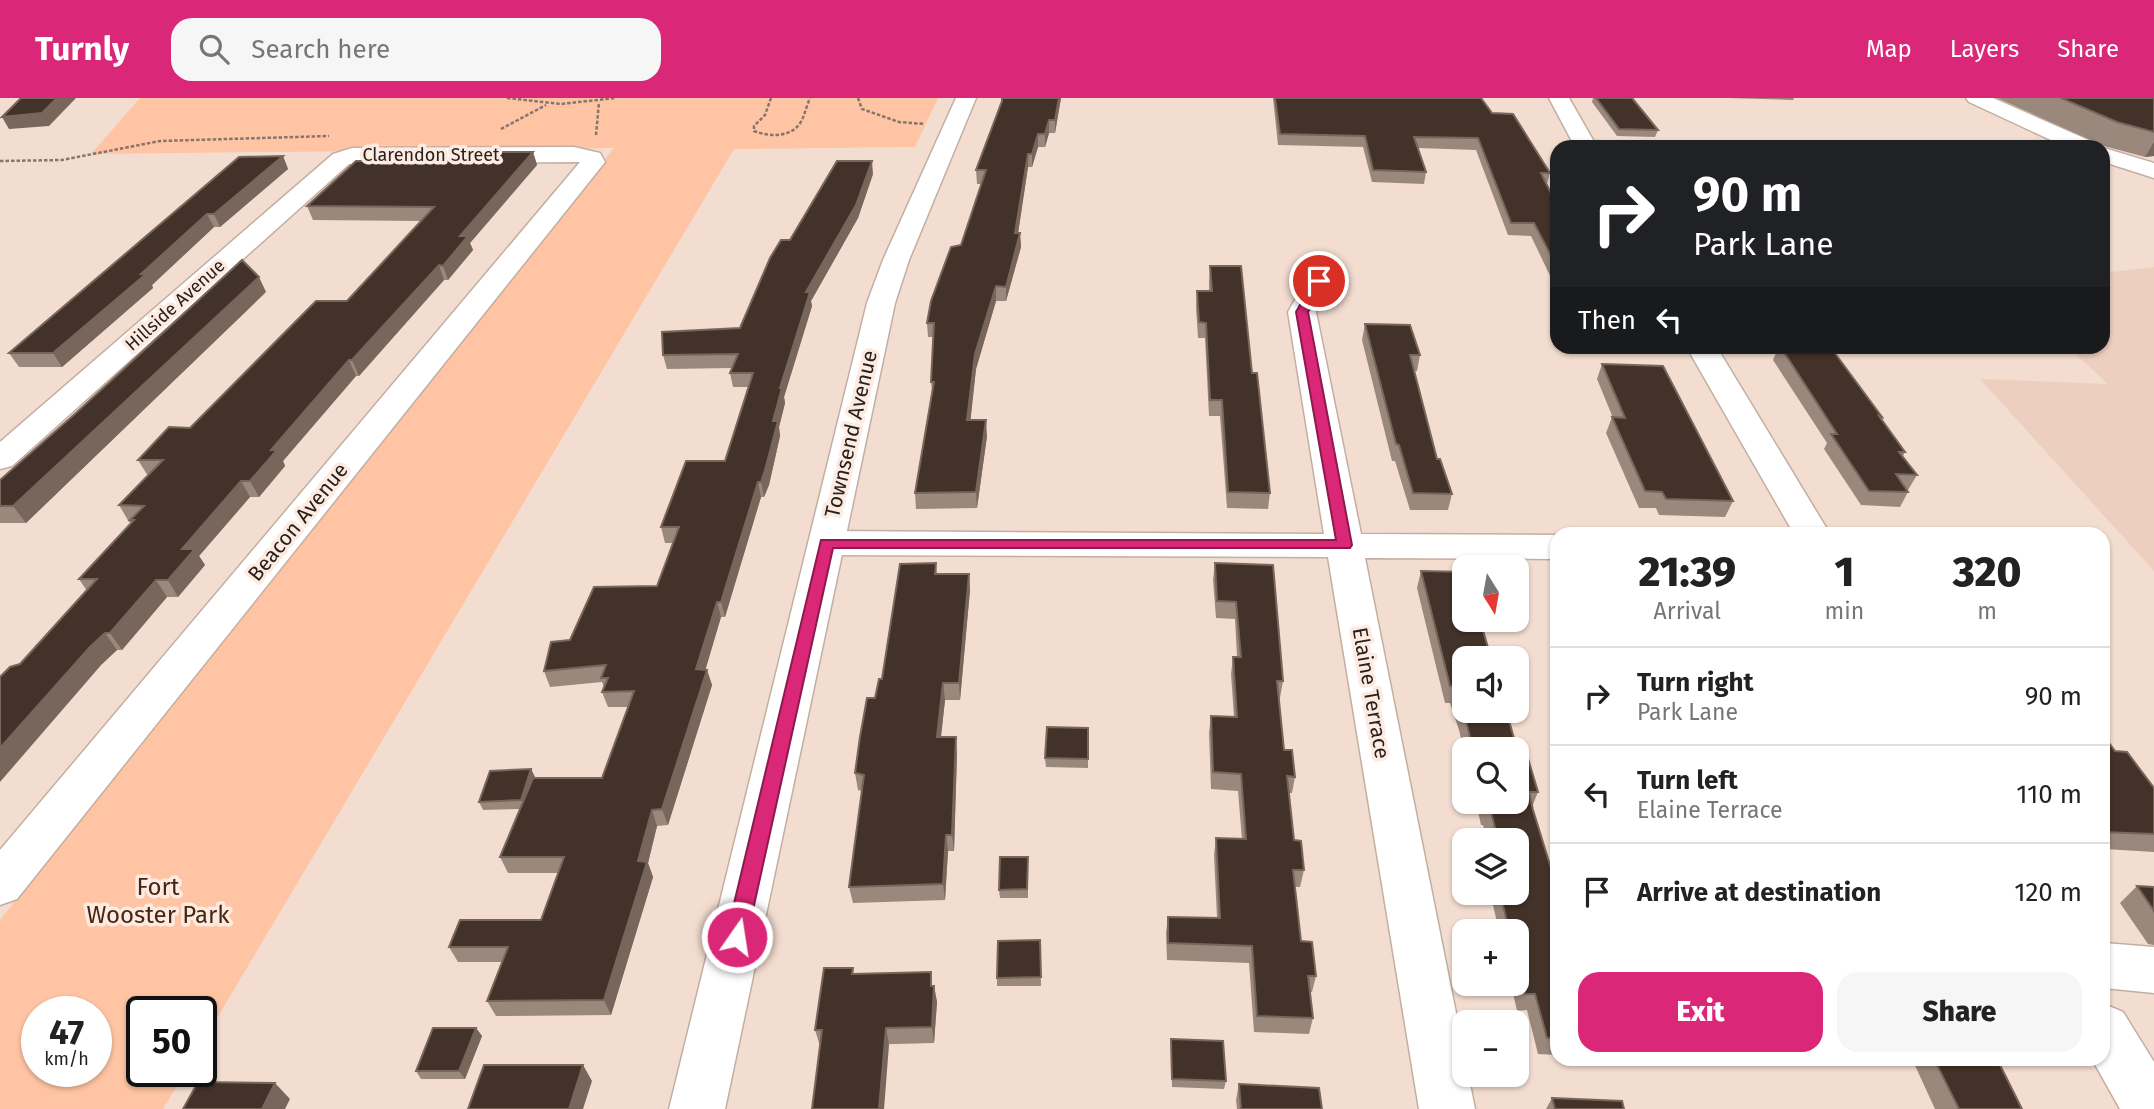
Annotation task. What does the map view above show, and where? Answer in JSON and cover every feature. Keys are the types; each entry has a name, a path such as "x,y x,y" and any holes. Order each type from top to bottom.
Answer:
{"street":[{"path":"1559,98 1582,140"},
{"path":"1976,98 2069,140"},
{"name":"Townsend Avenue","path":"697,1109 881,303 896,260 960,112"},
{"name":"Clarendon Street","path":"343,146 590,156"},
{"name":"Hillside Avenue","path":"0,459 334,164 343,146"},
{"name":"Beacon Avenue","path":"0,885 593,162 590,156"},
{"path":"2110,157 2154,171"},
{"name":"Elaine Terrace","path":"1319,281 1302,312 1447,1109"},
{"path":"1706,354 1808,527"},
{"path":"826,543 1550,547"},
{"path":"2110,967 2154,970"},
{"path":"2110,1039 2151,1109"}],"path":[{"path":"507,98 547,104 599,102 615,98"},
{"path":"518,101 523,98"},
{"path":"771,98 765,115 754,126 754,131 780,135 792,132 800,124 810,98"},
{"path":"858,98 862,110 899,122 960,112"},
{"path":"590,156 598,129 599,102"},
{"path":"498,132 510,122 547,104"},
{"path":"0,161 62,160 160,141 343,146"}],"shaded area":[{"path":"2154,267 2154,571 1980,379 2108,384 2076,354 2110,354 2110,272"}],"green space":[{"name":"Fort Wooster Park","path":"140,98 938,98 915,147 734,149 217,1018 217,996 126,996 126,1087 176,1087 163,1109 0,1109 0,920 614,148 91,154"}],"building":[{"path":"21,98 57,98 42,113 2,117"},
{"path":"1002,98 1059,98 1055,120 1049,120 1045,134 1038,134 1032,154 1028,154 1015,233 1020,233 1006,287 996,286 975,354 967,420 986,420 976,492 915,493 934,382 931,382 934,323 927,323 931,301 951,247 961,245 986,170 976,170"},
{"path":"1275,98 1481,98 1492,113 1513,114 1550,173 1541,173 1550,192 1550,254 1534,223 1511,223 1478,138 1414,137 1426,172 1373,170 1365,136 1280,134"},
{"path":"1596,98 1632,98 1658,130 1619,129"},
{"path":"2061,98 2154,98 2154,132 2117,122"},
{"path":"496,152 533,152 460,236 468,236 443,266 439,265 352,360 349,360 271,450 277,450 250,481 241,481 182,549 195,549 168,580 156,580 110,633 105,633 90,647 0,748 0,677 10,667 20,664 97,579 79,579 144,506 119,505 163,460 138,460 169,427 190,428 316,301 347,301 434,207 307,206 356,161 473,161 476,157 491,157"},
{"path":"283,156 214,214 207,214 141,274 146,274 53,353 9,353 239,157"},
{"path":"837,161 872,161 856,205 806,292 810,292 780,388 773,421 778,421 765,470 761,482 758,482 721,602 717,602 696,669 707,670 662,809 652,810 638,861 647,862 604,1000 487,1001 508,947 449,947 460,920 541,920 564,857 500,857 533,778 602,778 634,691 602,692 608,678 601,678 606,665 544,671 551,642 570,640 594,587 657,586 679,527 661,527 686,461 725,461 753,373 730,373 738,354 663,355 662,332 740,328 770,258 781,240 790,240"},
{"path":"242,260 259,277 13,506 0,506 0,480"},
{"path":"1210,266 1241,266 1252,373 1257,373 1270,493 1228,492 1222,400 1210,400 1206,323 1199,322 1197,291 1212,291"},
{"path":"1365,324 1410,325 1420,355 1410,355 1437,459 1440,459 1452,494 1413,493 1399,445 1396,444"},
{"path":"1785,354 1835,354 1905,452 1899,452 1917,475 1896,474 1908,492 1869,491 1831,434 1837,434"},
{"path":"1602,364 1663,366 1733,501 1666,499 1662,492 1645,491 1612,417 1625,418"},
{"path":"936,563 935,574 969,574 959,683 943,683 937,737 956,737 952,835 946,835 943,884 849,887 864,775 855,773 860,737 867,698 875,698 879,679 882,679 900,564"},
{"path":"1215,563 1273,565 1283,681 1277,681 1284,750 1292,750 1295,777 1287,776 1294,840 1301,841 1304,870 1293,870 1301,941 1312,942 1316,976 1308,976 1313,1018 1257,1016 1252,946 1168,943 1168,917 1220,918 1216,838 1246,839 1241,774 1213,772 1211,716 1237,717 1233,657 1241,657 1236,602 1217,601"},
{"path":"1421,571 1452,572 1452,632 1483,632 1488,646 1452,646 1450,686"},
{"path":"1466,723 1510,723 1514,737 1470,737"},
{"path":"1047,727 1088,728 1088,759 1045,758"},
{"path":"2110,744 2115,751 2127,752 2154,788 2154,834 2110,832"},
{"path":"1529,762 1538,792 1529,792"},
{"path":"531,769 521,800 479,802 490,771"},
{"path":"1529,792 1550,865 1550,1038 1547,1038 1535,994 1529,994 1529,919 1506,919 1503,905 1529,905 1529,828 1495,828 1492,814 1529,814"},
{"path":"1000,857 1028,857 1027,889 999,890"},
{"path":"2137,886 2154,887 2154,911"},
{"path":"1040,940 1041,977 997,978 998,941"},
{"path":"824,968 853,968 852,974 931,972 931,986 934,986 932,1027 886,1028 879,1109 812,1109 822,1030 815,1030"},
{"path":"433,1028 476,1028 459,1071 416,1071"},
{"path":"1171,1039 1223,1041 1226,1081 1172,1079"},
{"path":"484,1065 583,1065 569,1109 468,1109"},
{"path":"1938,1066 2000,1066 2022,1109 1959,1109"},
{"path":"217,1082 275,1083 262,1109 183,1109 195,1087 217,1087"},
{"path":"1239,1084 1319,1088 1322,1109 1241,1109"},
{"path":"1552,1098 1622,1101 1624,1109 1555,1109"}],"route":[{"path":"737,937 826,543 1345,545 1302,312 1319,281"}]}
